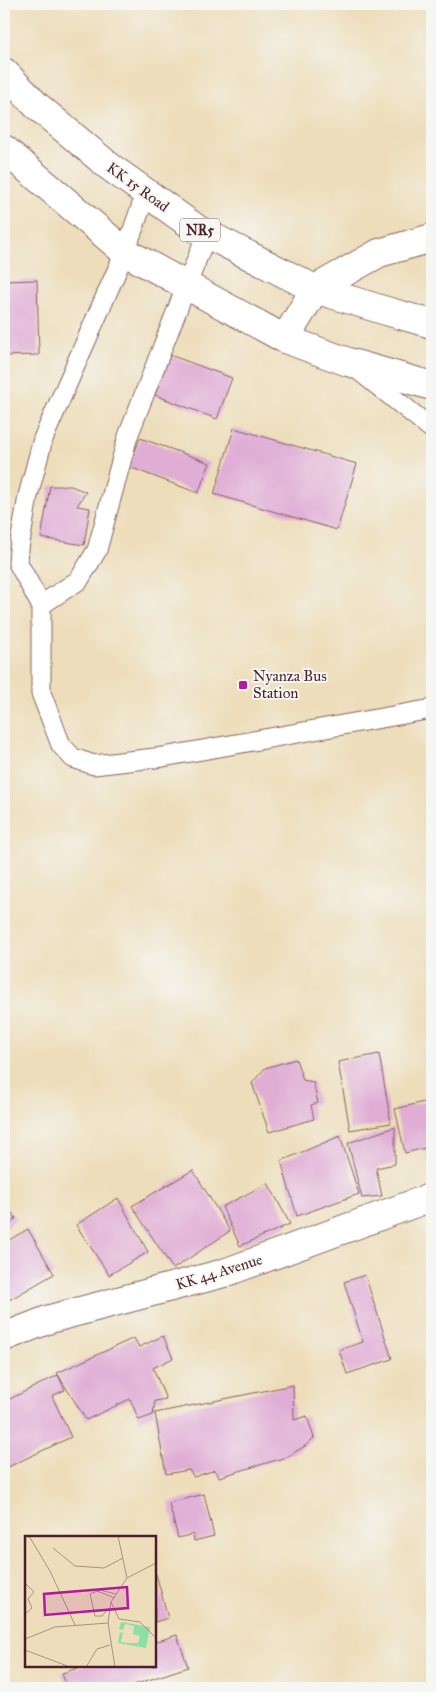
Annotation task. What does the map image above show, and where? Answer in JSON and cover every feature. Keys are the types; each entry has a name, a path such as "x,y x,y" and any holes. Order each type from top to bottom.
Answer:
{"main road":[{"name":"KK 15 Road","path":"4,72 37,106 110,167 197,229 315,289 432,324"},
{"path":"4,149 125,252 186,286 285,339 348,362 432,386"},
{"path":"285,339 315,289 379,253 432,238"},
{"name":"KK 44 Avenue","path":"4,1337 50,1319 224,1273 432,1197"}],"lane":[{"path":"146,192 125,252 43,439 28,496 18,564 41,606 42,693 61,745 73,758 94,764 163,757 432,709"},
{"path":"41,606 79,580 97,550 128,436 207,233"},
{"path":"348,362 432,429"}],"building":[{"path":"37,280 39,355 4,356 4,281"},
{"path":"170,355 232,378 217,419 155,395"},
{"path":"234,428 357,464 337,530 214,494"},
{"path":"140,438 210,463 198,493 129,467"},
{"path":"50,486 71,486 86,492 77,506 90,508 84,545 41,538"},
{"path":"379,1054 391,1123 350,1130 338,1062"},
{"path":"296,1059 303,1080 313,1082 318,1103 311,1105 314,1119 269,1132 252,1083 265,1068"},
{"path":"432,1100 432,1161 428,1162 425,1148 405,1153 395,1109"},
{"path":"395,1127 395,1164 376,1168 382,1196 362,1198 348,1143"},
{"path":"340,1136 359,1194 297,1216 281,1161"},
{"path":"193,1170 230,1231 173,1269 132,1206"},
{"path":"268,1183 290,1224 240,1246 222,1207"},
{"path":"118,1198 148,1252 109,1275 76,1225"},
{"path":"4,1205 16,1218 4,1231"},
{"path":"28,1229 54,1274 4,1303 4,1243"},
{"path":"365,1275 392,1359 347,1374 339,1350 363,1342 344,1282"},
{"path":"163,1336 173,1358 153,1368 166,1399 155,1401 153,1415 139,1420 130,1399 86,1420 57,1373 134,1338 139,1347"},
{"path":"58,1375 65,1390 52,1396 71,1437 4,1469 4,1402"},
{"path":"293,1385 294,1420 307,1416 314,1438 305,1446 287,1457 219,1477 215,1470 194,1477 189,1470 166,1474 155,1413"},
{"path":"204,1494 214,1536 194,1541 193,1534 178,1538 169,1503"},
{"path":"156,1574 168,1618 156,1622"},
{"path":"177,1635 188,1667 124,1688 67,1688 62,1673 82,1667 156,1667 156,1642"}],"place":[{"name":"Nyanza Bus Station","path":"243,685"}]}
